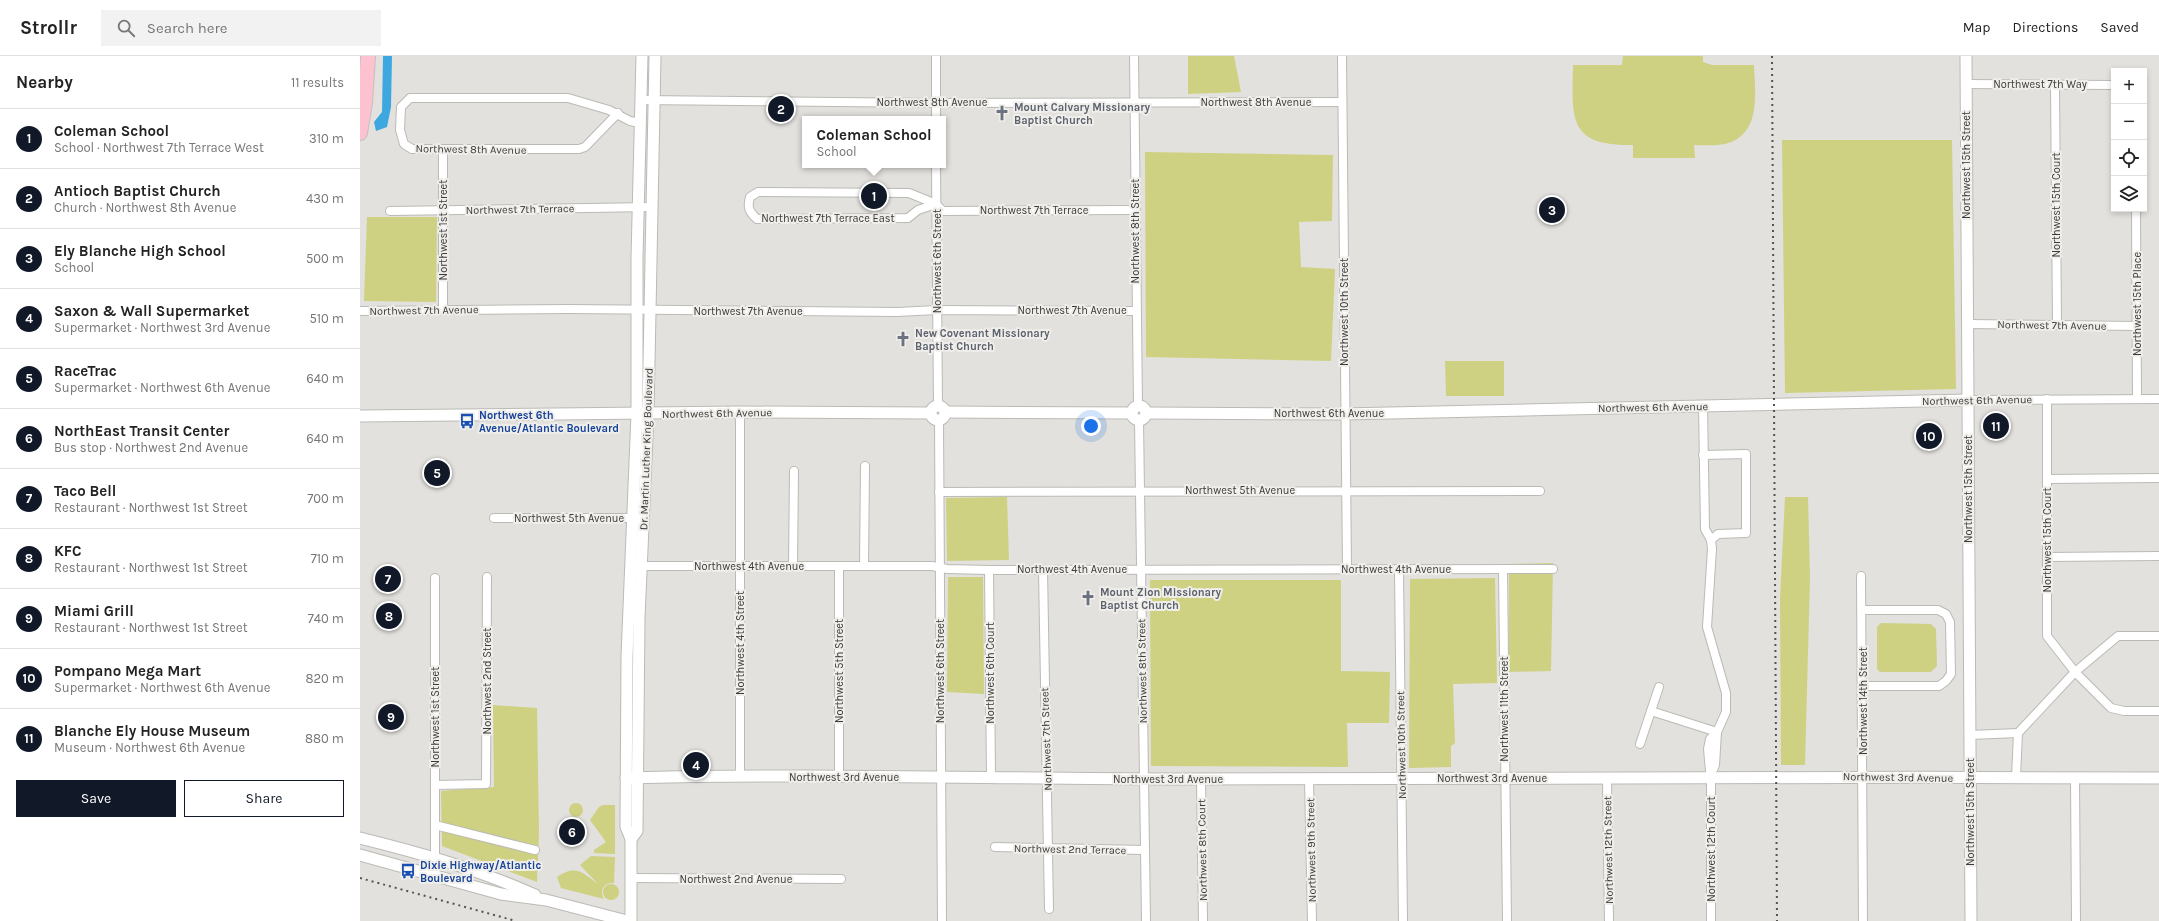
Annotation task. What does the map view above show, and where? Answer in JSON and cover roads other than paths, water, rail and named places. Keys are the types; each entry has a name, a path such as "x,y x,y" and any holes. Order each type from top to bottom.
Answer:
{"highway":[{"path":"360,133 365,103 368,56"}],"street":[{"name":"Dr. Martin Luther King Boulevard","path":"642,56 636,309 643,414"},
{"name":"Dr. Martin Luther King Boulevard","path":"631,840 637,831 638,778 632,714 643,414 649,310 655,56"},
{"path":"936,56 936,116"},
{"name":"Northwest 8th Street","path":"1134,56 1136,311 1139,413 1146,921"},
{"name":"Northwest 10th Street","path":"1342,56 1346,569"},
{"name":"Northwest 15th Street","path":"1966,56 1971,921"},
{"name":"Northwest 7th Way","path":"1966,84 2111,85"},
{"name":"Northwest 15th Court","path":"2055,84 2057,325"},
{"name":"Northwest 8th Avenue","path":"618,113 585,147 579,149 412,149 404,144 400,130 401,107 410,98 568,98 618,113 630,121 640,124"},
{"name":"Northwest 8th Avenue","path":"641,100 936,103 1342,102"},
{"name":"Northwest 1st Street","path":"443,150 443,310"},
{"name":"Northwest 6th Street","path":"936,168 942,921"},
{"name":"Northwest 7th Terrace","path":"748,206 750,197 758,192 909,193 936,204 943,211 1135,210"},
{"name":"Northwest 7th Terrace East","path":"748,206 750,213 756,219 908,218 918,210 936,204"},
{"name":"Northwest 7th Terrace","path":"390,211 651,207"},
{"name":"Northwest 15th Place","path":"2136,212 2137,400"},
{"name":"Northwest 7th Avenue","path":"360,311 636,309 897,312 937,310 1136,311"},
{"name":"Northwest 7th Avenue","path":"1968,324 2137,326"},
{"name":"Northwest 15th Court","path":"2047,399 2047,636 2075,672 2111,708 2124,711 2159,711"},
{"name":"Northwest 6th Avenue","path":"360,416 740,412 1344,414 1968,400 2159,399"},
{"path":"1703,405 1704,529 1711,540 1712,549 1707,627 1726,693 1727,704 1726,712 1717,732 1710,739 1708,749 1710,777"},
{"name":"Northwest 4th Street","path":"740,412 740,777"},
{"path":"1703,455 1746,454 1746,533 1718,534 1711,540"},
{"path":"864,566 865,466"},
{"path":"793,567 794,471"},
{"path":"2047,479 2159,478"},
{"name":"Northwest 5th Avenue","path":"939,492 1140,490 1540,491"},
{"name":"Northwest 5th Avenue","path":"494,518 639,518"},
{"name":"Dr. Martin Luther King Boulevard","path":"631,921 631,840 626,827 626,778 632,714 641,566 639,518"},
{"path":"2048,557 2159,556"},
{"name":"Northwest 4th Avenue","path":"641,566 932,566 940,568 989,570 1553,569"},
{"name":"Northwest 5th Street","path":"839,566 839,777"},
{"name":"Northwest 11th Street","path":"1503,569 1504,779 1507,921"},
{"name":"Northwest 6th Court","path":"989,570 990,777"},
{"name":"Northwest 7th Street","path":"1043,570 1045,777 1048,786 1049,909"},
{"name":"Northwest 10th Street","path":"1399,570 1403,921"},
{"name":"Northwest 14th Street","path":"1862,576 1863,921"},
{"name":"Northwest 2nd Street","path":"435,785 486,784 487,577"},
{"name":"Northwest 1st Street","path":"435,578 435,856"},
{"path":"1862,610 1938,610 1946,614 1950,622 1951,674 1946,682 1939,686 1863,686"},
{"path":"2016,777 2018,734 2075,672 2118,636 2159,636"},
{"path":"1640,744 1659,687"},
{"path":"1651,711 1717,732"},
{"path":"1970,735 2018,734"},
{"name":"Northwest 3rd Avenue","path":"626,778 1045,777 1144,779 1504,779 1863,776 1970,778 2159,778"},
{"name":"Northwest 12th Court","path":"1710,777 1711,921"},
{"path":"2075,777 2076,921"},
{"name":"Northwest 12th Street","path":"1607,778 1609,921"},
{"name":"Northwest 8th Court","path":"1200,779 1203,921"},
{"name":"Northwest 9th Street","path":"1310,779 1312,921"},
{"path":"435,825 534,850"},
{"path":"360,838 435,856 505,882 546,900"},
{"name":"Northwest 2nd Terrace","path":"994,847 1145,850"},
{"path":"360,854 500,894 546,900 627,921"},
{"name":"Northwest 2nd Avenue","path":"631,878 840,879"}],"water":[{"path":"383,56 392,56 391,107 387,127 376,131 374,122 382,112"}],"railway":[{"path":"1772,56 1777,921"},
{"path":"360,878 516,921"}],"place":[{"name":"Antioch Baptist Church","path":"781,109"},
{"name":"Mount Calvary Missionary Baptist Church","path":"1002,113"},
{"name":"Coleman School","path":"874,196"},
{"name":"Ely Blanche High School","path":"1552,210"},
{"name":"New Covenant Missionary Baptist Church","path":"903,339"},
{"name":"Northwest 6th Avenue/Atlantic Boulevard","path":"467,421"},
{"name":"Blanche Ely House Museum","path":"1996,426"},
{"name":"Pompano Mega Mart","path":"1929,436"},
{"name":"RaceTrac","path":"437,473"},
{"name":"Taco Bell","path":"388,579"},
{"name":"Mount Zion Missionary Baptist Church","path":"1088,598"},
{"name":"KFC","path":"389,616"},
{"name":"Miami Grill","path":"391,717"},
{"name":"Saxon & Wall Supermarket","path":"696,765"},
{"name":"NorthEast Transit Center","path":"572,832"},
{"name":"Dixie Highway/Atlantic Boulevard","path":"408,871"}]}
